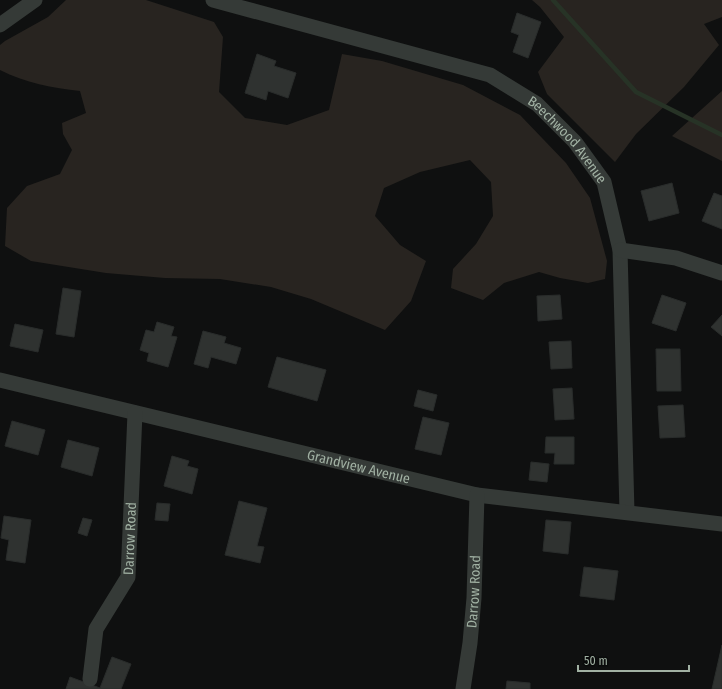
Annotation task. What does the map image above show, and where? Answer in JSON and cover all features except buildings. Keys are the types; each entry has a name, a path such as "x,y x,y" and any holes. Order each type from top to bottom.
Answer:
{"street":[{"path":"0,25 35,0"},
{"name":"Beechwood Avenue","path":"213,0 490,75 537,104 575,142 604,182 620,250 626,512"},
{"path":"620,250 676,258 722,274"},
{"name":"Grandview Avenue","path":"0,380 477,495 722,524"},
{"name":"Darrow Road","path":"90,679 96,628 128,576 135,413"},
{"name":"Darrow Road","path":"463,689 470,642 474,598 477,495"}],"shaded area":[{"path":"66,0 146,0 214,22 223,37 219,92 245,118 287,125 329,110 342,54 382,61 463,85 520,115 566,163 590,198 607,261 605,279 588,283 560,278 539,272 504,283 483,300 451,288 453,269 476,244 493,216 491,182 470,160 420,172 384,188 375,216 400,245 426,261 411,301 385,330 311,299 271,287 220,279 165,278 106,273 31,261 5,246 7,208 27,186 60,174 72,150 63,134 62,123 86,113 80,91 39,84 10,75 0,70 0,45 48,17"},
{"path":"532,0 722,0 722,17 704,24 719,45 684,87 636,134 615,162 547,94 538,72 564,37 540,7"},
{"path":"722,91 722,161 672,136"}],"waterway":[{"path":"553,0 636,92 722,135"}]}
